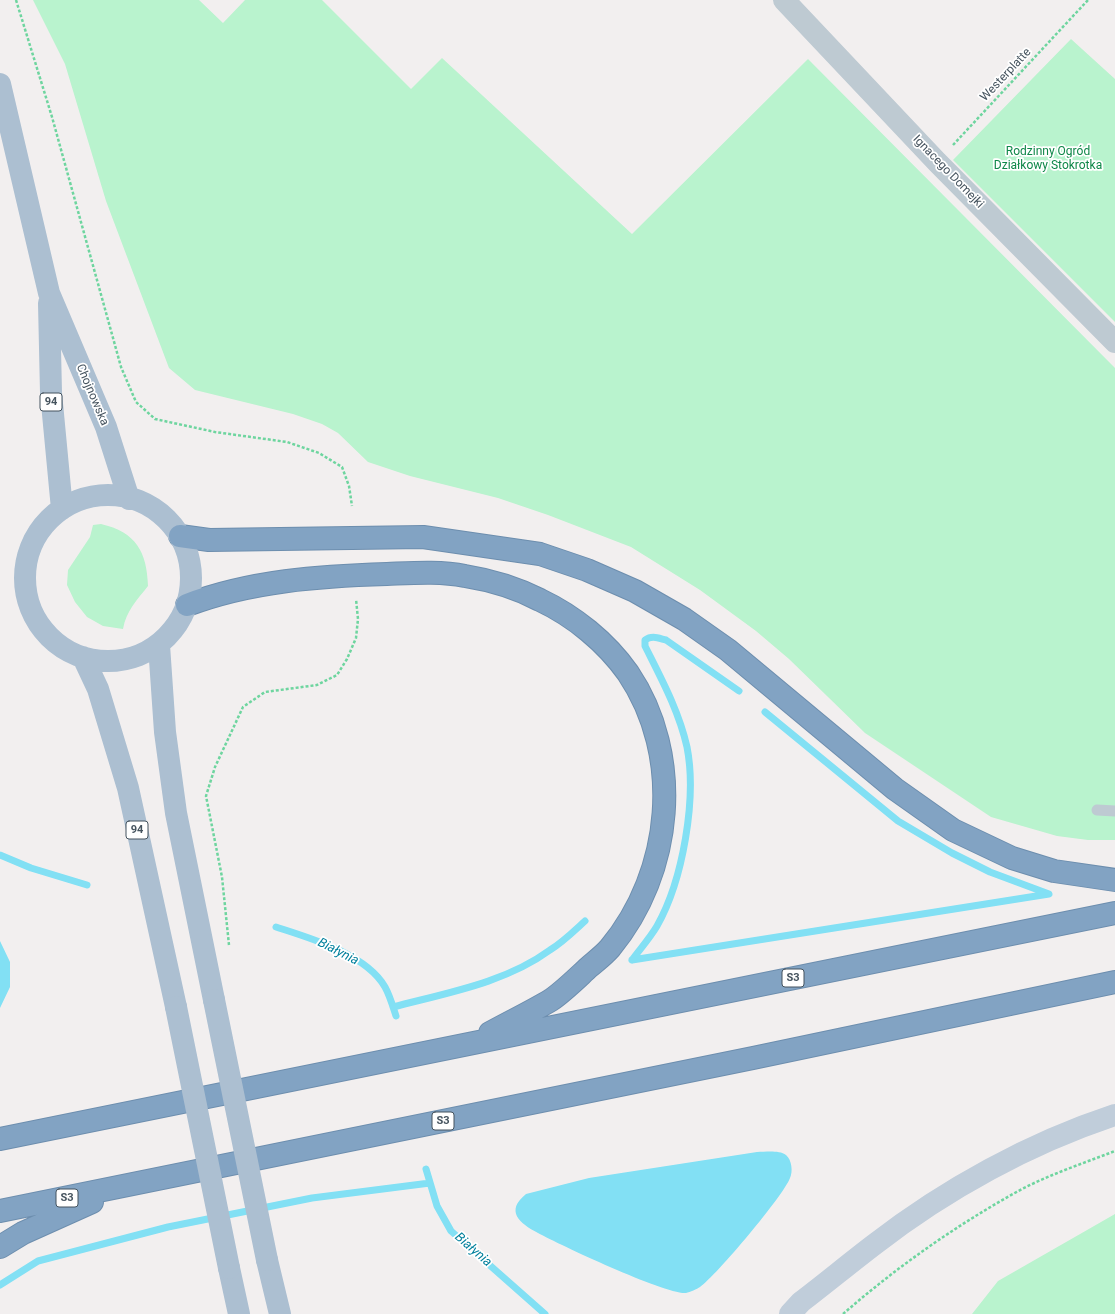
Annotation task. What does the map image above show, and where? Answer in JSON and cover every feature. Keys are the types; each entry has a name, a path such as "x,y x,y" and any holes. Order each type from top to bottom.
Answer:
{"highway":[{"path":"180,536 209,540 423,537 540,554 586,570 635,591 690,624 739,660 895,789 953,830 1012,858 1054,871 1115,880"},
{"path":"187,605 213,595 267,584 347,576 421,573 465,576 510,587 540,600 578,623 602,643 628,673 648,713 661,755 665,801 661,844 647,886 628,923 608,950 584,972 552,999 470,1044"},
{"name":"S3","path":"0,1139 1115,913"},
{"name":"S3","path":"0,1210 134,1184 1115,982"},
{"path":"0,1247 23,1233 134,1184"}],"main road":[{"name":"Chojnowska","path":"0,84 49,293 106,427 130,498"},
{"name":"Chojnowska","path":"49,293 51,393 62,510"},
{"path":"106,495 130,498 156,510 170,522 180,536 188,553 191,570 191,588 187,605 180,622 169,636 159,645 140,656 105,662 82,657 66,649 45,632 36,618 29,603 26,587 26,571 29,555 35,539 44,526 71,504 88,498 106,495"},
{"path":"159,645 164,732 176,813 267,1260 280,1314"},
{"name":"94","path":"82,657 98,689 128,788 176,1007 228,1268 239,1314"},
{"path":"790,1314 801,1302 875,1243 923,1210 988,1171 1040,1145 1115,1115"}],"street":[{"name":"Ignacego Domejki","path":"784,0 937,162 1115,342"}],"lane":[{"path":"1097,810 1115,811"}],"path":[{"path":"16,0 52,117 121,367 136,402 155,419 215,432 287,442 319,453 342,467 349,486 352,506"},
{"name":"Westerplatte","path":"937,162 1088,0"},
{"path":"229,949 222,877 206,796 215,767 243,707 265,692 317,684 337,675 347,659 356,638 358,619 356,595"},
{"path":"842,1314 939,1238 977,1215 1023,1188 1115,1151"}],"green space":[{"path":"33,0 199,0 223,23 245,0 322,0 411,89 442,58 632,234 808,59 1115,368 1115,840 1088,840 1057,836 991,817 865,733 789,659 756,631 700,590 631,547 548,515 498,498 410,476 368,462 338,433 322,424 293,414 195,390 169,368 106,201 65,64"},
{"name":"Rodzinny Ogród Działkowy Stokrotka","path":"1071,39 1115,79 1115,322 953,160"},
{"path":"101,524 123,532 131,538 137,545 145,563 148,586 129,611 123,629 103,626 87,617 75,602 67,585 68,570 90,537 93,525"},
{"path":"1115,1214 1115,1314 972,1314 998,1281"}],"water":[{"path":"0,941 10,962 10,987 0,1008"},
{"path":"757,1152 776,1152 786,1155 790,1160 790,1178 776,1201 720,1268 700,1287 686,1293 658,1286 637,1278 568,1248 531,1229 520,1221 517,1216 516,1206 526,1194 589,1178"}],"waterway":[{"path":"632,960 657,926 674,886 681,863 686,838 690,790 690,767 684,734 669,695 645,646 645,640 653,637 666,640 739,691"},
{"path":"632,960 1049,894 990,872 952,853 898,821 765,712"},
{"name":"Białynia","path":"0,855 31,868 87,885"},
{"path":"393,1007 454,992 495,979 514,971 555,947 585,921"},
{"name":"Białynia","path":"276,927 320,942 351,956 365,965 376,975 385,987 396,1016"},
{"name":"Białynia","path":"426,1169 437,1206 451,1231 545,1314"},
{"path":"0,1285 38,1261 168,1227 312,1198 430,1183"}]}
